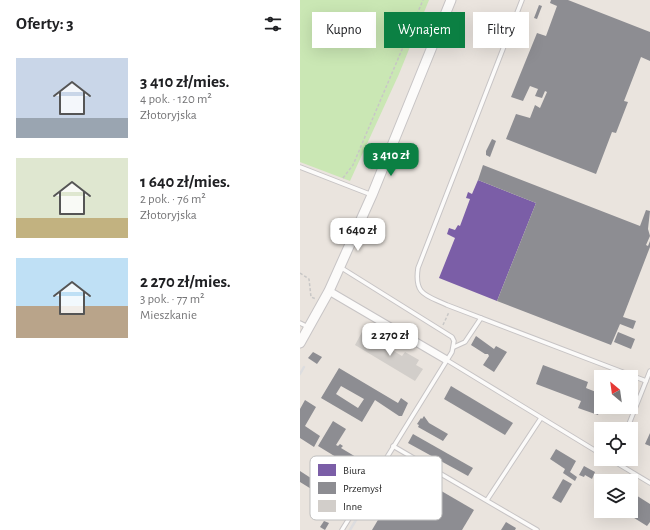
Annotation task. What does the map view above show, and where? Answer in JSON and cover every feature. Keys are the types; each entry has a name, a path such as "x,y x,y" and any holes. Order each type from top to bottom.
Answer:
{"main road":[{"path":"300,342 329,291 372,196 451,0"}],"street":[{"path":"329,291 445,359"}],"lane":[{"path":"522,0 418,268 416,281 422,293 448,305 646,381"},
{"path":"300,167 372,196"},
{"path":"339,266 452,337 454,347"},
{"path":"387,456 445,359 454,347 465,342 481,318"},
{"path":"300,323 309,328"},
{"path":"445,359 594,450"},
{"path":"630,422 650,371"},
{"path":"488,500 541,418"},
{"path":"393,446 411,456"},
{"path":"623,466 650,483"},
{"path":"442,474 538,530"},
{"path":"342,530 348,520"}],"path":[{"path":"342,183 346,172 353,165 423,0"},
{"path":"300,273 307,276 312,297 316,299"},
{"path":"442,326 450,311"}],"green space":[{"path":"300,0 429,0 424,12 384,12 384,48 410,48 350,181 300,162"}],"building: Biura":[{"path":"478,180 536,203 497,301 439,278 455,238 447,234 449,228 455,230 458,225 460,226 470,199 466,198 468,192 472,194"}],"building: Przemysł":[{"path":"551,0 568,0 650,32 650,61 641,57 624,101 628,102 616,133 612,132 596,174 506,139 516,114 530,118 535,105 540,108 547,92 545,91 542,98 535,96 538,89 530,86 523,101 511,97 537,33 546,36 557,6 550,3"},
{"path":"539,5 542,6 537,19 534,18"},
{"path":"492,139 496,141 490,157 486,155 486,151"},
{"path":"483,165 640,226 646,210 650,211 648,229 650,236 646,245 648,246 650,241 650,247 623,317 636,321 633,329 620,324 611,345 497,301 536,203 478,180"},
{"path":"618,332 635,339 631,349 614,342"},
{"path":"476,336 494,349 496,346 507,352 494,372 483,365 489,356 488,354 485,354 471,345"},
{"path":"313,352 322,357 317,364 308,358"},
{"path":"543,365 588,382 586,388 594,391 594,414 578,408 581,401 536,384"},
{"path":"339,368 398,403 401,398 408,403 402,416 399,416 375,400 362,422 321,398","holes":["341,386 364,399 358,408 336,394"]},
{"path":"451,386 513,423 505,435 444,399"},
{"path":"305,400 316,407 305,426 320,436 314,447 300,438 300,409"},
{"path":"424,416 429,423 448,434 443,441 418,427 419,425 417,424"},
{"path":"333,421 346,429 336,445 338,446 340,444 343,446 341,448 354,456 334,456 318,446"},
{"path":"650,433 650,446 645,444"},
{"path":"413,434 473,468 468,476 442,462 442,456 432,456 408,443"},
{"path":"556,449 576,461 570,472 577,477 575,481 563,473 565,469 550,459"},
{"path":"584,466 595,472 592,479 585,475 584,477 579,475"},
{"path":"300,471 310,478 310,488 300,482"},
{"path":"563,479 572,484 561,503 552,498"},
{"path":"442,491 474,510 462,530 372,530 378,520 442,520"},
{"path":"638,496 650,504 650,522 647,526 634,518 638,518"},
{"path":"324,521 329,523 325,530 320,527"},
{"path":"506,522 516,528 515,530 501,530"}],"building: Inne":[{"path":"362,332 402,356 405,352 419,360 416,365 423,369 415,381 355,345"}],"railway":[{"path":"300,374 304,367"},
{"path":"350,530 356,520"}]}
